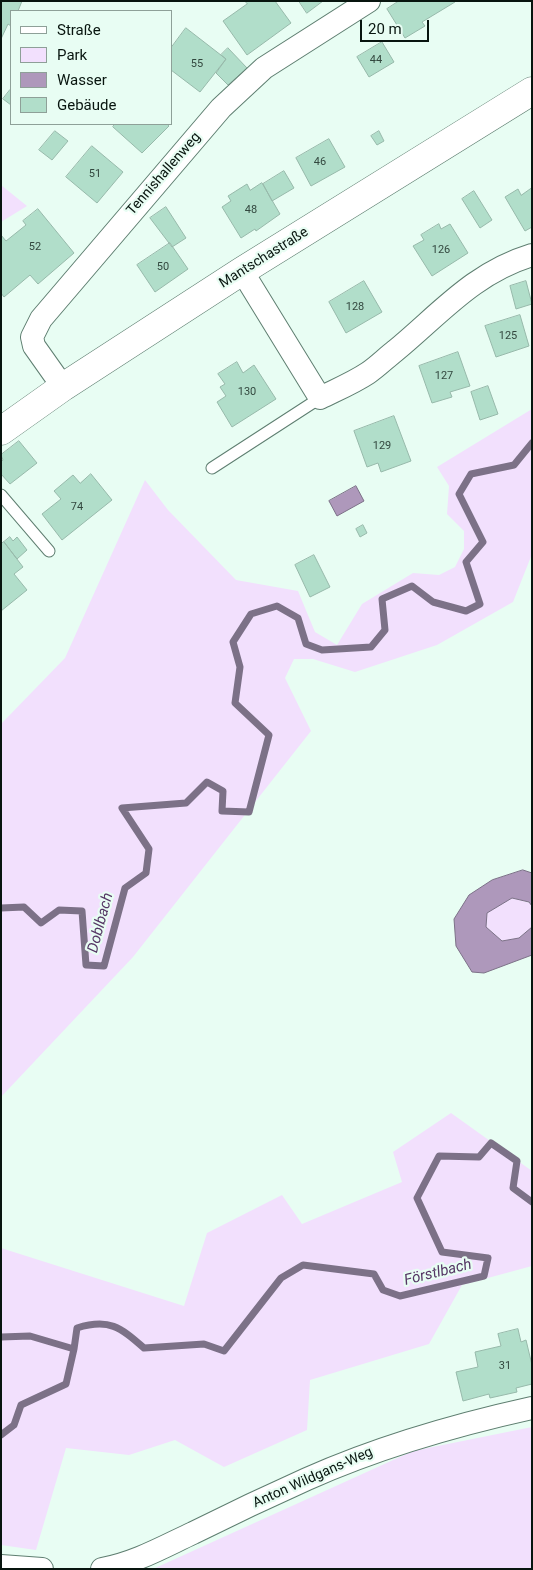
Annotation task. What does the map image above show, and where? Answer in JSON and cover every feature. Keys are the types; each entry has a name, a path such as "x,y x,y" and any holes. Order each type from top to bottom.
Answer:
{"street":[{"name":"Tennishallenweg","path":"63,387 34,346 32,337 41,319 221,108 264,68 369,1"},
{"name":"Mantschastraße","path":"1,431 63,387 242,272 532,91"},
{"path":"242,272 320,398 368,373 471,284 491,271 532,255"},
{"name":"Anton Wildgans-Weg","path":"102,1569 124,1564 158,1551 306,1479 362,1455 395,1444 532,1408"},
{"path":"1,1566 42,1569"}],"lane":[{"path":"212,468 320,398"},
{"path":"1,495 49,551"}],"green space":[{"path":"1,185 27,206 1,222"},
{"path":"532,409 532,554 513,602 437,645 355,672 313,659 294,659 285,678 311,731 133,957 1,1097 1,724 65,658 145,480 168,510 236,580 298,591 315,632 337,645 362,604 413,573 439,575 455,567 464,549 464,531 447,514 449,486 437,467"},
{"path":"512,898 530,903 532,906 532,927 519,938 502,941 486,927 487,913"},
{"path":"451,1113 532,1171 532,1266 462,1285 429,1344 310,1380 307,1430 224,1467 175,1440 129,1455 66,1448 36,1550 1,1545 1,1248 184,1306 207,1233 282,1195 302,1224 402,1182 393,1152"},
{"path":"532,1427 532,1569 153,1569 413,1451"}],"water":[{"path":"356,486 364,501 337,516 329,501"},
{"path":"523,870 532,873 532,906 529,902 512,898 487,913 486,927 502,941 519,938 532,927 532,955 484,973 472,972 456,946 454,919 469,895 492,880"}],"building":[{"path":"1,1 22,1 18,10 10,10 10,25 8,24 1,39"},
{"path":"245,1 275,1 291,23 247,55 223,21 247,4"},
{"path":"299,1 323,1 307,13"},
{"path":"399,1 455,2 422,22 425,26 405,38 387,9"},
{"path":"186,28 226,59 200,92 172,71 172,47"},
{"path":"382,42 394,62 369,77 357,57"},
{"path":"228,48 247,68 228,85 216,73 226,59 221,55"},
{"path":"10,90 10,104 3,99"},
{"path":"114,125 169,126 142,153 113,127"},
{"path":"55,131 68,141 52,160 39,150"},
{"path":"379,131 384,141 377,145 371,136"},
{"path":"329,139 345,167 311,186 296,158"},
{"path":"92,146 123,172 97,203 66,177"},
{"path":"284,171 294,188 272,201 263,184"},
{"path":"262,183 280,214 256,231 255,229 241,238 222,207 231,201 228,196 247,184 250,190"},
{"path":"532,188 532,227 525,231 505,197 518,189 521,195"},
{"path":"474,191 492,220 480,228 462,199"},
{"path":"166,207 186,238 172,247 150,218"},
{"path":"38,209 74,253 38,284 30,275 4,297 1,293 1,235 6,241 26,225 23,221"},
{"path":"439,224 441,229 450,224 468,253 432,276 413,246 424,240 421,235"},
{"path":"170,243 188,269 155,292 137,265"},
{"path":"364,281 382,312 346,333 329,302"},
{"path":"526,281 532,304 516,309 510,286"},
{"path":"520,315 529,346 496,357 485,326"},
{"path":"458,352 470,386 450,392 452,397 432,403 419,366"},
{"path":"237,362 243,373 254,365 276,399 232,427 217,402 226,396 220,387 225,384 218,374"},
{"path":"488,386 498,414 480,420 471,392"},
{"path":"394,416 411,461 381,472 378,463 367,467 354,431"},
{"path":"19,441 37,463 10,484 1,474 1,462 3,460 1,455"},
{"path":"91,474 112,500 62,540 42,514 61,499 54,491 73,475 80,483"},
{"path":"363,525 367,533 360,537 356,529"},
{"path":"10,537 13,541 17,537 27,550 17,559 4,542"},
{"path":"4,542 23,567 14,574 27,590 1,611 1,544"},
{"path":"314,555 330,587 310,597 295,565"},
{"path":"518,1329 521,1342 526,1340 532,1365 532,1384 516,1388 517,1392 490,1398 489,1394 463,1401 456,1372 478,1367 475,1352 501,1346 498,1334"}],"waterway":[{"name":"Doblbach","path":"1,908 24,907 41,923 59,910 82,911 86,965 104,966 125,888 146,873 149,849 122,808 186,803 207,782 223,791 222,811 249,812 269,735 235,703 240,667 233,642 251,614 277,606 298,618 306,644 322,650 371,647 385,630 382,599 412,586 433,602 466,611 480,604 466,562 483,542 459,494 471,474 514,465 532,443"},
{"name":"Förstlbach","path":"74,1349 77,1328 106,1324 121,1330 144,1348 204,1344 224,1351 281,1278 303,1265 374,1274 383,1290 400,1296 484,1276 488,1258 442,1252 417,1198 439,1156 479,1157 491,1143 517,1161 513,1188 532,1202"},
{"name":"Doblbach","path":"1,1337 30,1336 74,1349 66,1384 21,1405 14,1425 1,1435"}]}
